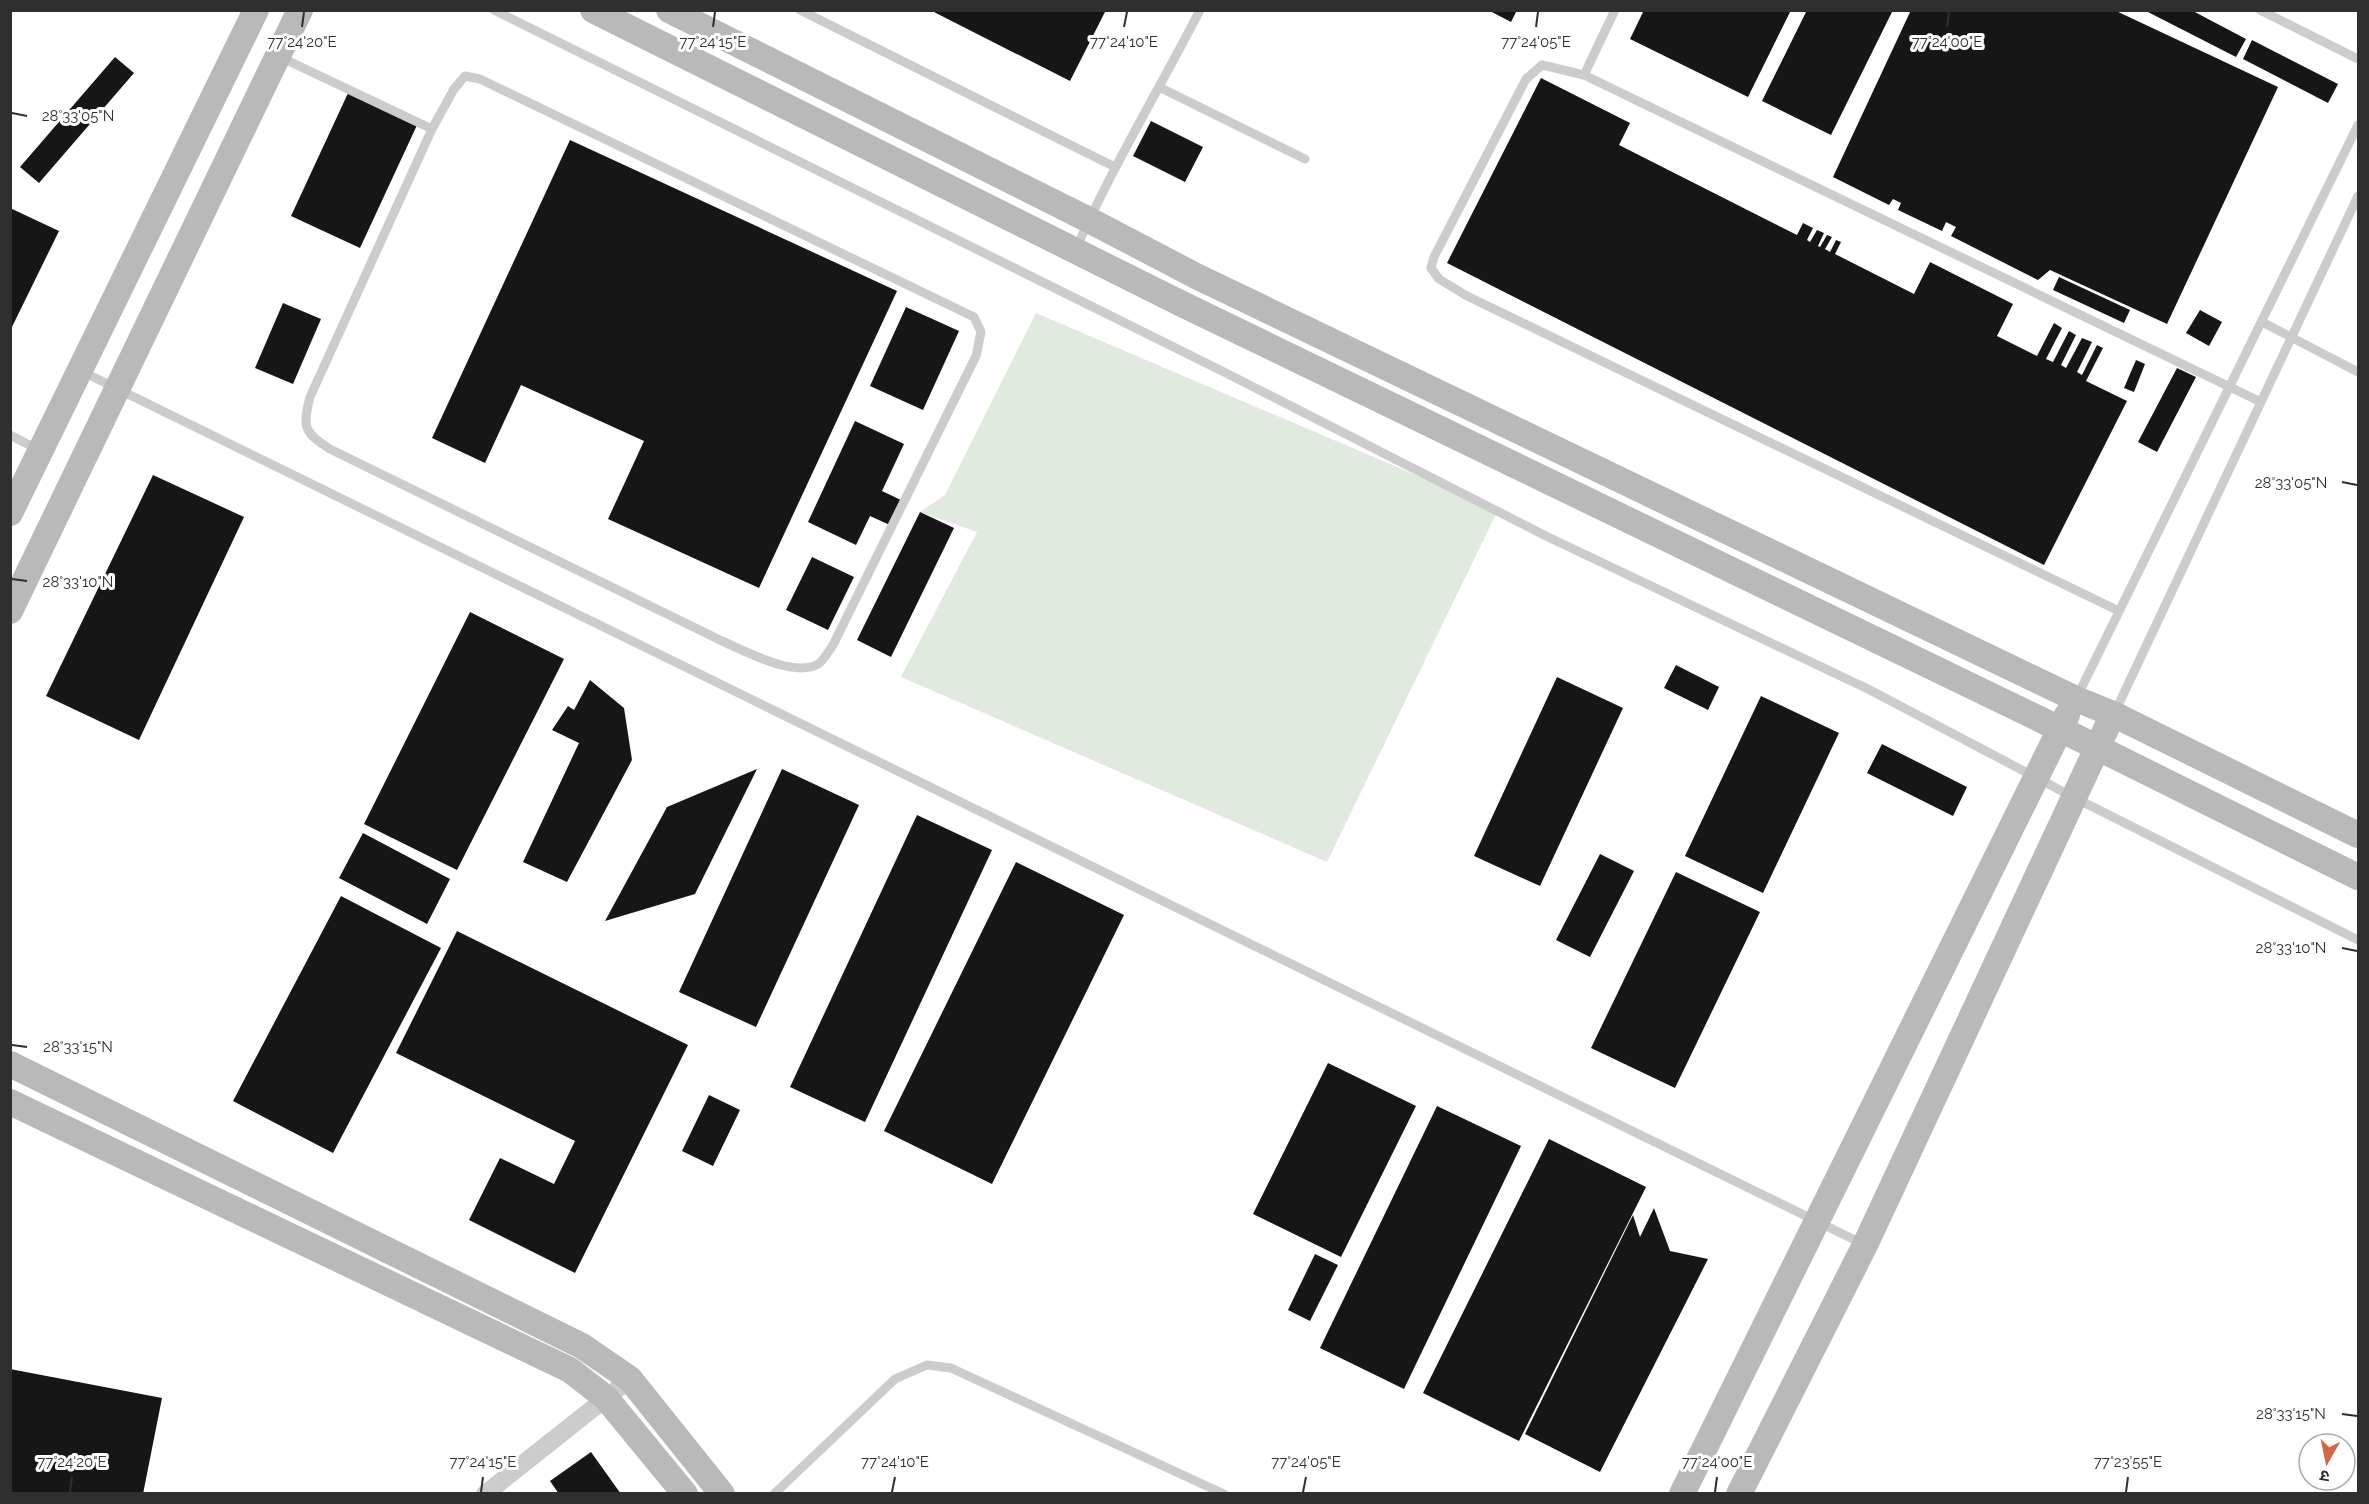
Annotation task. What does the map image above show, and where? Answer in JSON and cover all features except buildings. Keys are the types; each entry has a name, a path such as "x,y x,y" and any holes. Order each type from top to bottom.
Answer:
{"street":[{"path":"10,513 256,10"},
{"path":"10,611 280,57 300,10"},
{"path":"593,10 1075,251 2097,747 2358,877"},
{"path":"669,10 1196,276 2076,699 2113,714 2358,835"},
{"path":"1682,1494 2076,699"},
{"path":"1739,1494 1865,1245 2113,714"},
{"path":"10,1064 582,1346 630,1379 722,1494"},
{"path":"10,1102 570,1370 606,1398 685,1494"},
{"path":"485,1494 630,1379"}],"lane":[{"path":"494,10 1226,373 1546,536 1868,689 2075,798 2358,940"},
{"path":"800,10 1115,167"},
{"path":"1075,251 1115,167 1161,88 1200,10"},
{"path":"1584,75 1615,10"},
{"path":"2260,10 2358,59"},
{"path":"280,57 432,129"},
{"path":"2119,611 1489,306 1439,279 1431,268 1442,240 1526,79 1542,65 1584,75 2261,402"},
{"path":"465,76 480,79 974,317 981,332 976,356 833,645 819,664 802,669 772,663 722,641 330,449 309,435 304,419 310,397 432,129 454,88 465,76"},
{"path":"1161,88 1305,159"},
{"path":"2076,699 2358,125"},
{"path":"2113,714 2358,196"},
{"path":"2262,322 2358,372"},
{"path":"80,370 1865,1245"},
{"path":"10,435 41,451"},
{"path":"774,1494 895,1379 927,1365 951,1368 1224,1494"}],"shaded area":[{"path":"1036,313 1498,510 1327,862 901,677 977,532 920,512 945,495"}]}
